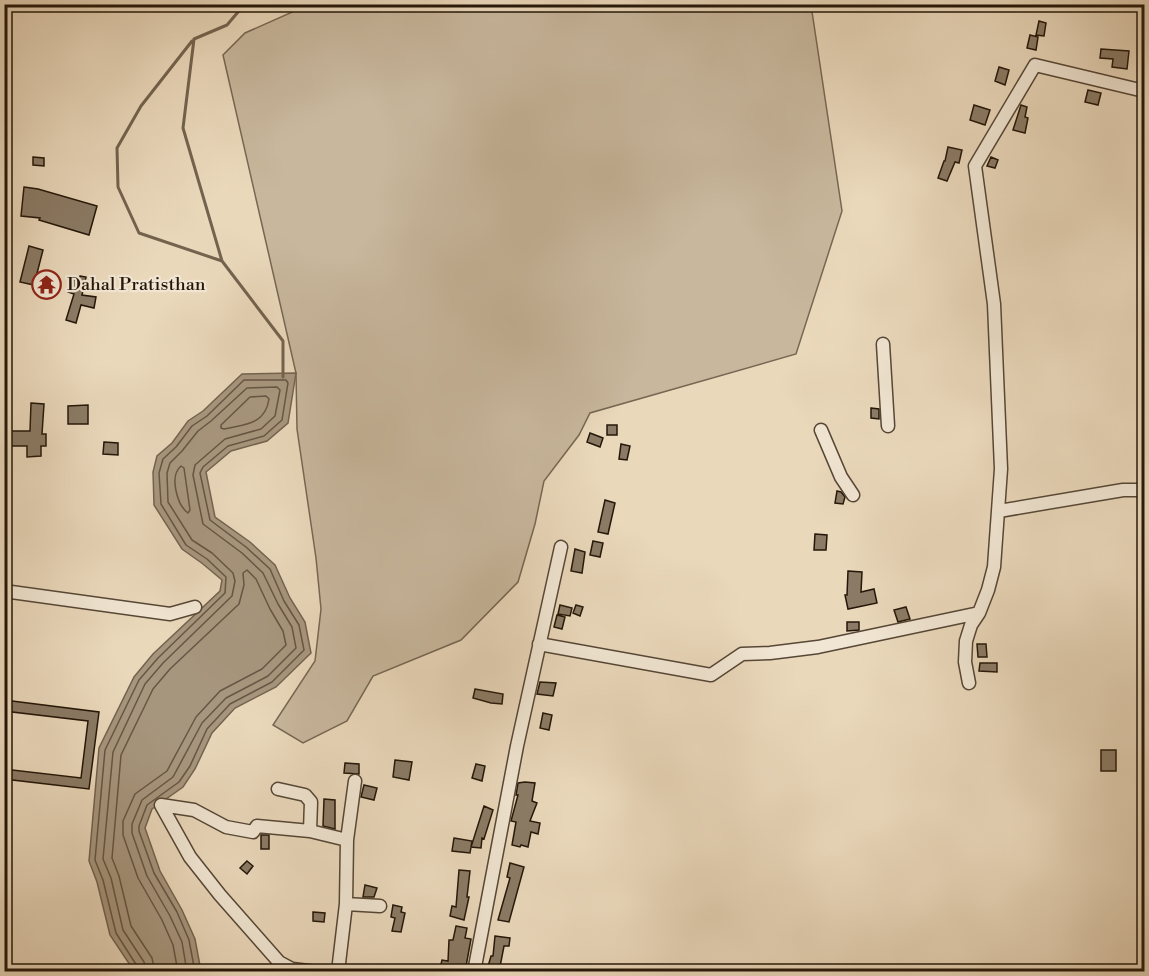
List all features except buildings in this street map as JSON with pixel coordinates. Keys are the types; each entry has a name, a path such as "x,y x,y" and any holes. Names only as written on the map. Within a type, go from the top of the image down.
{"street":[{"path":"969,683 965,662 966,641 971,624 979,613 988,590 994,567 999,511 999,410 994,304 975,166 1035,65 1144,91"},
{"path":"884,344 888,426"},
{"path":"821,430 841,477 853,495"},
{"path":"999,511 1123,490 1144,490"},
{"path":"474,972 517,746 561,547"},
{"path":"4,591 170,615 195,607"},
{"path":"539,644 711,675 742,654 818,647 979,613"},
{"path":"341,972 339,963 346,904 347,840 355,781"},
{"path":"278,789 304,795 311,802 310,831"},
{"path":"317,972 292,969 279,962 190,857 161,805 194,810 226,827 253,832 257,826 310,831 347,840"},
{"path":"346,904 380,906"}],"shaded area":[{"path":"308,5 811,5 842,211 796,354 590,413 579,435 544,481 535,524 518,582 461,640 373,676 347,721 303,743 273,725 315,661 321,609 297,429 296,373 223,55 245,33"}],"water":[{"path":"296,373 288,423 267,441 231,451 206,472 215,517 250,542 275,565 290,598 305,622 311,653 276,687 235,708 212,733 195,769 183,787 152,809 145,828 160,871 195,939 201,971 134,971 110,935 97,882 89,861 99,748 134,677 153,654 220,591 222,580 182,549 154,505 153,472 157,456 172,443 188,421 203,411 242,374"}],"waterway":[{"path":"251,4 238,12 227,25 194,39 183,128 222,261 283,341 283,377"},
{"path":"192,41 141,106 117,148 118,187 139,233 222,261"}],"place":[{"name":"Dahal Pratisthan","path":"46,284"}]}
